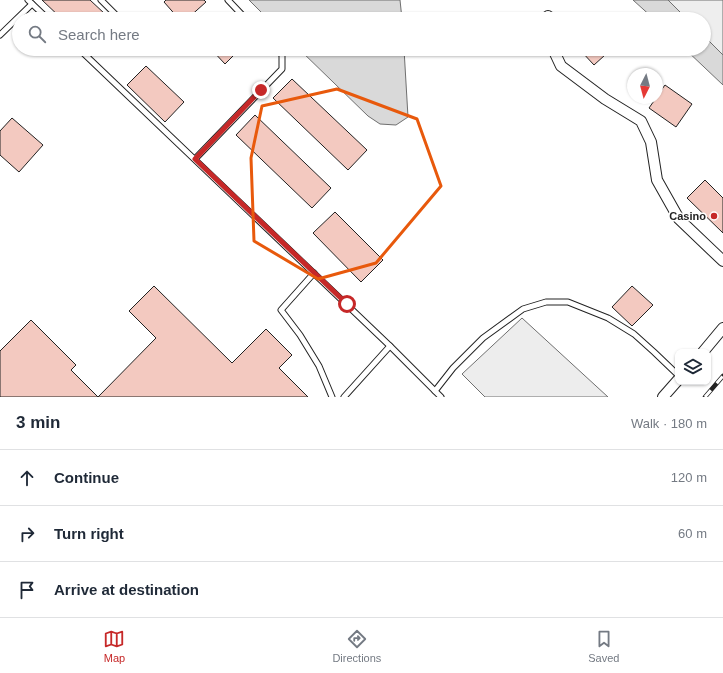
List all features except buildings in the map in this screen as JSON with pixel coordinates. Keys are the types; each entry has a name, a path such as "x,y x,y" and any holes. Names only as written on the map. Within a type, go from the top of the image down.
{"street":[{"path":"556,56 561,66 605,99 641,121 651,142 658,180 679,219 723,261"},
{"path":"706,349 723,328"},
{"path":"663,397 675,383"}],"lane":[{"path":"101,0 113,12"},
{"path":"228,0 239,12"},
{"path":"21,12 30,2 41,12"},
{"path":"0,35 12,22"},
{"path":"87,56 390,346 440,397"},
{"path":"195,159 282,68 282,56"},
{"path":"314,273 281,310 300,335 320,366 332,397"},
{"path":"435,391 453,368 483,338 523,309 546,302 568,302 608,318 634,334 675,372"},
{"path":"344,397 390,346"}],"highlighted area":[{"path":"337,89 417,119 441,186 376,263 318,279 254,241 251,158 262,106"}],"shaded area":[{"path":"249,0 400,0 401,12 261,12"},
{"path":"633,0 668,0 680,12 646,12"},
{"path":"668,0 723,0 723,55 711,43 711,12 680,12"},
{"path":"711,43 723,55 723,85 692,56 711,56"},
{"path":"306,56 404,56 408,117 396,125 380,124 368,116"},
{"path":"522,318 608,397 485,397 462,374"}],"railway":[{"path":"705,397 723,376"}],"place":[{"name":"Casino","path":"714,216"}],"route":[{"path":"261,90 195,159 347,304"}]}
